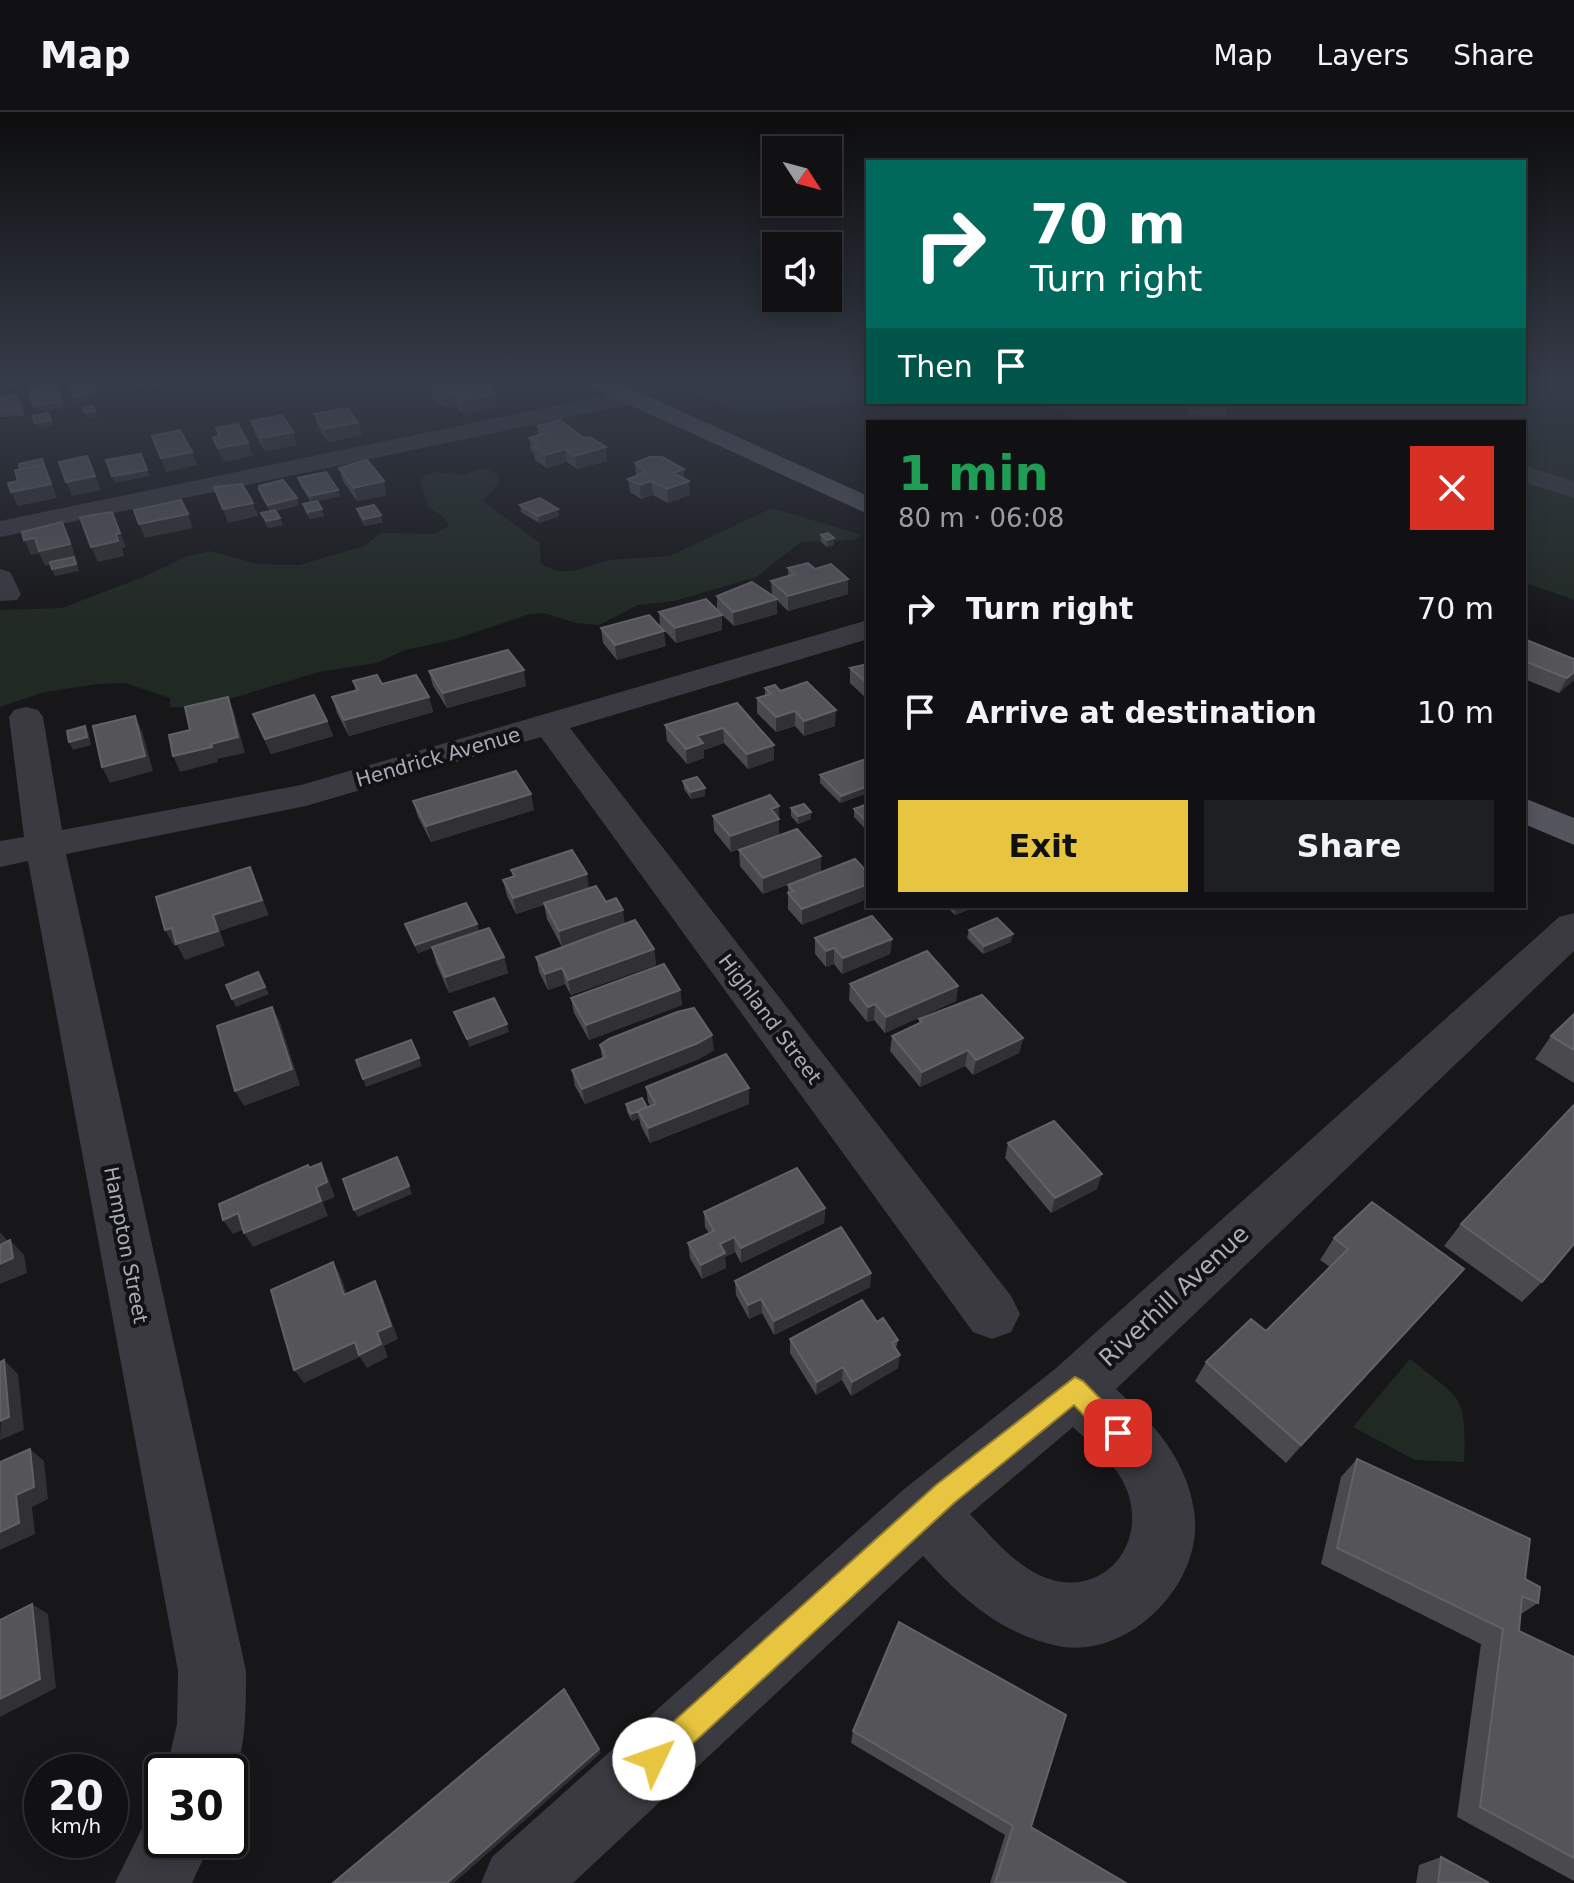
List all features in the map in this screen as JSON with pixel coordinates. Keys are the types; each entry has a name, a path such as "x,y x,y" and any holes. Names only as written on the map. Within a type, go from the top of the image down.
{"main road":[{"path":"781,466 866,505"},
{"path":"1526,811 1574,833"}],"street":[{"path":"0,529 303,466"},
{"path":"1526,475 1574,490"},
{"name":"Hendrick Avenue","path":"22,850 306,795 866,630"},
{"name":"Hampton Street","path":"26,717 22,850 212,1671 212,1724 206,1754"},
{"name":"Highland Street","path":"549,724 992,1314"},
{"name":"Riverhill Avenue","path":"518,1883 925,1512 1075,1389 1574,927"},
{"path":"925,1512 999,1584 1026,1603 1055,1613 1083,1614 1123,1601 1142,1583 1157,1561 1163,1534 1163,1506 1154,1478 1139,1456 1075,1389"},
{"path":"152,1883 165,1858"}],"shaded area":[{"path":"1526,466 1574,466 1574,600 1526,583"},
{"path":"485,468 498,474 499,483 483,501 540,543 541,564 557,571 573,571 609,560 670,556 772,508 862,535 854,540 801,542 756,577 674,601 638,605 599,625 576,623 544,613 530,614 452,640 405,650 377,663 319,672 203,707 170,707 170,698 125,683 45,692 0,707 0,610 62,608 146,576 185,557 210,551 258,564 299,565 364,546 381,533 434,534 449,526 428,506 420,481 422,477 437,472 462,475"},
{"path":"1410,1359 1457,1400 1464,1423 1464,1462 1415,1460 1353,1427"}],"building":[{"path":"44,466 51,484 11,492 8,483 18,481 15,470"},
{"path":"60,466 91,466 95,476 66,482"},
{"path":"108,466 145,466 147,470 112,476"},
{"path":"372,466 384,481 354,488 339,468"},
{"path":"638,466 678,466 684,469 673,473 689,481 667,489 651,481 640,485 628,479 646,472"},
{"path":"326,472 338,490 310,496 298,478"},
{"path":"283,480 297,498 268,505 259,486"},
{"path":"242,484 253,503 223,509 214,487"},
{"path":"540,498 558,509 538,516 520,505"},
{"path":"181,500 188,514 139,524 134,510"},
{"path":"317,501 322,509 308,512 303,504"},
{"path":"374,505 381,515 364,519 357,509"},
{"path":"275,510 280,518 266,521 261,513"},
{"path":"112,512 120,533 116,534 118,541 91,547 80,517"},
{"path":"62,522 70,544 39,551 35,538 24,540 22,532"},
{"path":"828,533 834,538 827,540 821,535"},
{"path":"74,557 76,564 52,569 50,562"},
{"path":"808,563 815,569 831,564 848,579 788,596 771,581 795,574 788,568"},
{"path":"752,582 777,599 733,612 717,596"},
{"path":"706,599 722,615 675,628 659,612"},
{"path":"649,615 664,631 615,645 601,628"},
{"path":"1526,640 1574,659 1574,672 1567,678 1526,662"},
{"path":"508,650 524,670 443,693 429,671"},
{"path":"866,664 866,682 850,668"},
{"path":"377,675 382,684 416,675 429,697 344,720 332,697 358,690 353,681"},
{"path":"807,682 836,710 804,721 795,711 776,717 757,698 771,694 765,688 775,685 780,691"},
{"path":"314,695 327,721 265,739 253,714"},
{"path":"228,697 238,737 173,756 169,735 190,730 185,707"},
{"path":"737,703 774,745 747,754 723,728 697,736 703,743 686,749 665,725"},
{"path":"135,716 145,756 102,767 93,726"},
{"path":"85,726 87,737 69,742 67,731"},
{"path":"863,760 866,763 866,787 841,796 820,775"},
{"path":"516,771 531,794 426,826 413,801"},
{"path":"697,777 705,788 690,792 683,781"},
{"path":"770,795 779,806 771,809 779,819 730,836 713,816"},
{"path":"804,804 811,812 798,816 791,808"},
{"path":"866,805 866,821 854,809"},
{"path":"797,829 821,856 763,878 739,850"},
{"path":"572,850 587,874 513,898 503,880 515,876 511,870"},
{"path":"855,859 866,871 866,885 802,909 788,893 793,891 788,885"},
{"path":"250,867 262,900 213,915 218,931 176,944 172,928 165,930 156,897"},
{"path":"596,886 606,902 616,898 623,910 559,931 544,903"},
{"path":"466,903 477,924 415,945 405,924"},
{"path":"872,916 892,939 843,958 834,948 826,951 815,938"},
{"path":"997,918 1013,934 984,946 969,930"},
{"path":"635,920 654,949 568,980 562,968 545,974 536,957"},
{"path":"489,928 504,957 445,977 432,947"},
{"path":"927,951 958,986 886,1017 875,1004 868,1007 850,984"},
{"path":"664,964 680,990 586,1025 571,998"},
{"path":"258,972 265,987 232,999 226,985"},
{"path":"982,995 1023,1038 976,1060 968,1050 922,1072 892,1036 922,1022 919,1019"},
{"path":"494,998 507,1024 467,1039 454,1012"},
{"path":"272,1007 292,1069 235,1091 217,1026"},
{"path":"694,1008 712,1035 582,1089 572,1070 606,1057 600,1045 677,1012"},
{"path":"1574,1014 1574,1050 1551,1036"},
{"path":"411,1040 419,1058 363,1079 356,1060"},
{"path":"726,1054 749,1088 648,1128 638,1111 656,1104 646,1087"},
{"path":"642,1098 647,1107 631,1114 626,1104"},
{"path":"1574,1105 1574,1244 1542,1282 1461,1224"},
{"path":"1054,1121 1102,1174 1055,1198 1008,1143"},
{"path":"397,1157 409,1186 354,1210 343,1179"},
{"path":"321,1163 327,1182 316,1187 321,1201 244,1233 238,1213 223,1220 219,1204 308,1165 309,1168"},
{"path":"797,1168 825,1208 741,1248 734,1237 720,1244 725,1253 701,1265 688,1243 714,1231 704,1212"},
{"path":"1372,1202 1464,1269 1301,1445 1206,1362 1251,1319 1266,1331 1348,1249 1334,1238"},
{"path":"841,1227 871,1273 774,1321 761,1299 748,1305 735,1281"},
{"path":"10,1240 13,1258 0,1264 0,1245"},
{"path":"333,1262 344,1295 375,1281 391,1326 377,1332 381,1344 359,1355 355,1342 294,1370 271,1290"},
{"path":"862,1300 877,1322 883,1318 898,1340 892,1343 900,1355 852,1382 843,1367 817,1382 790,1339"},
{"path":"4,1360 9,1417 0,1421 0,1362"},
{"path":"30,1449 34,1487 16,1495 19,1523 0,1532 0,1462"},
{"path":"1357,1459 1530,1539 1525,1579 1540,1587 1538,1603 1522,1596 1519,1631 1574,1657 1574,1858 1480,1807 1503,1629 1337,1548"},
{"path":"32,1604 40,1679 0,1699 0,1620"},
{"path":"899,1622 1066,1715 1031,1827 1126,1883 995,1883 1013,1826 853,1731"},
{"path":"564,1689 599,1749 447,1883 333,1883"},
{"path":"1441,1857 1489,1883 1438,1883"}],"route":[{"path":"654,1759 945,1494 991,1460 1075,1389 1118,1433"}]}
